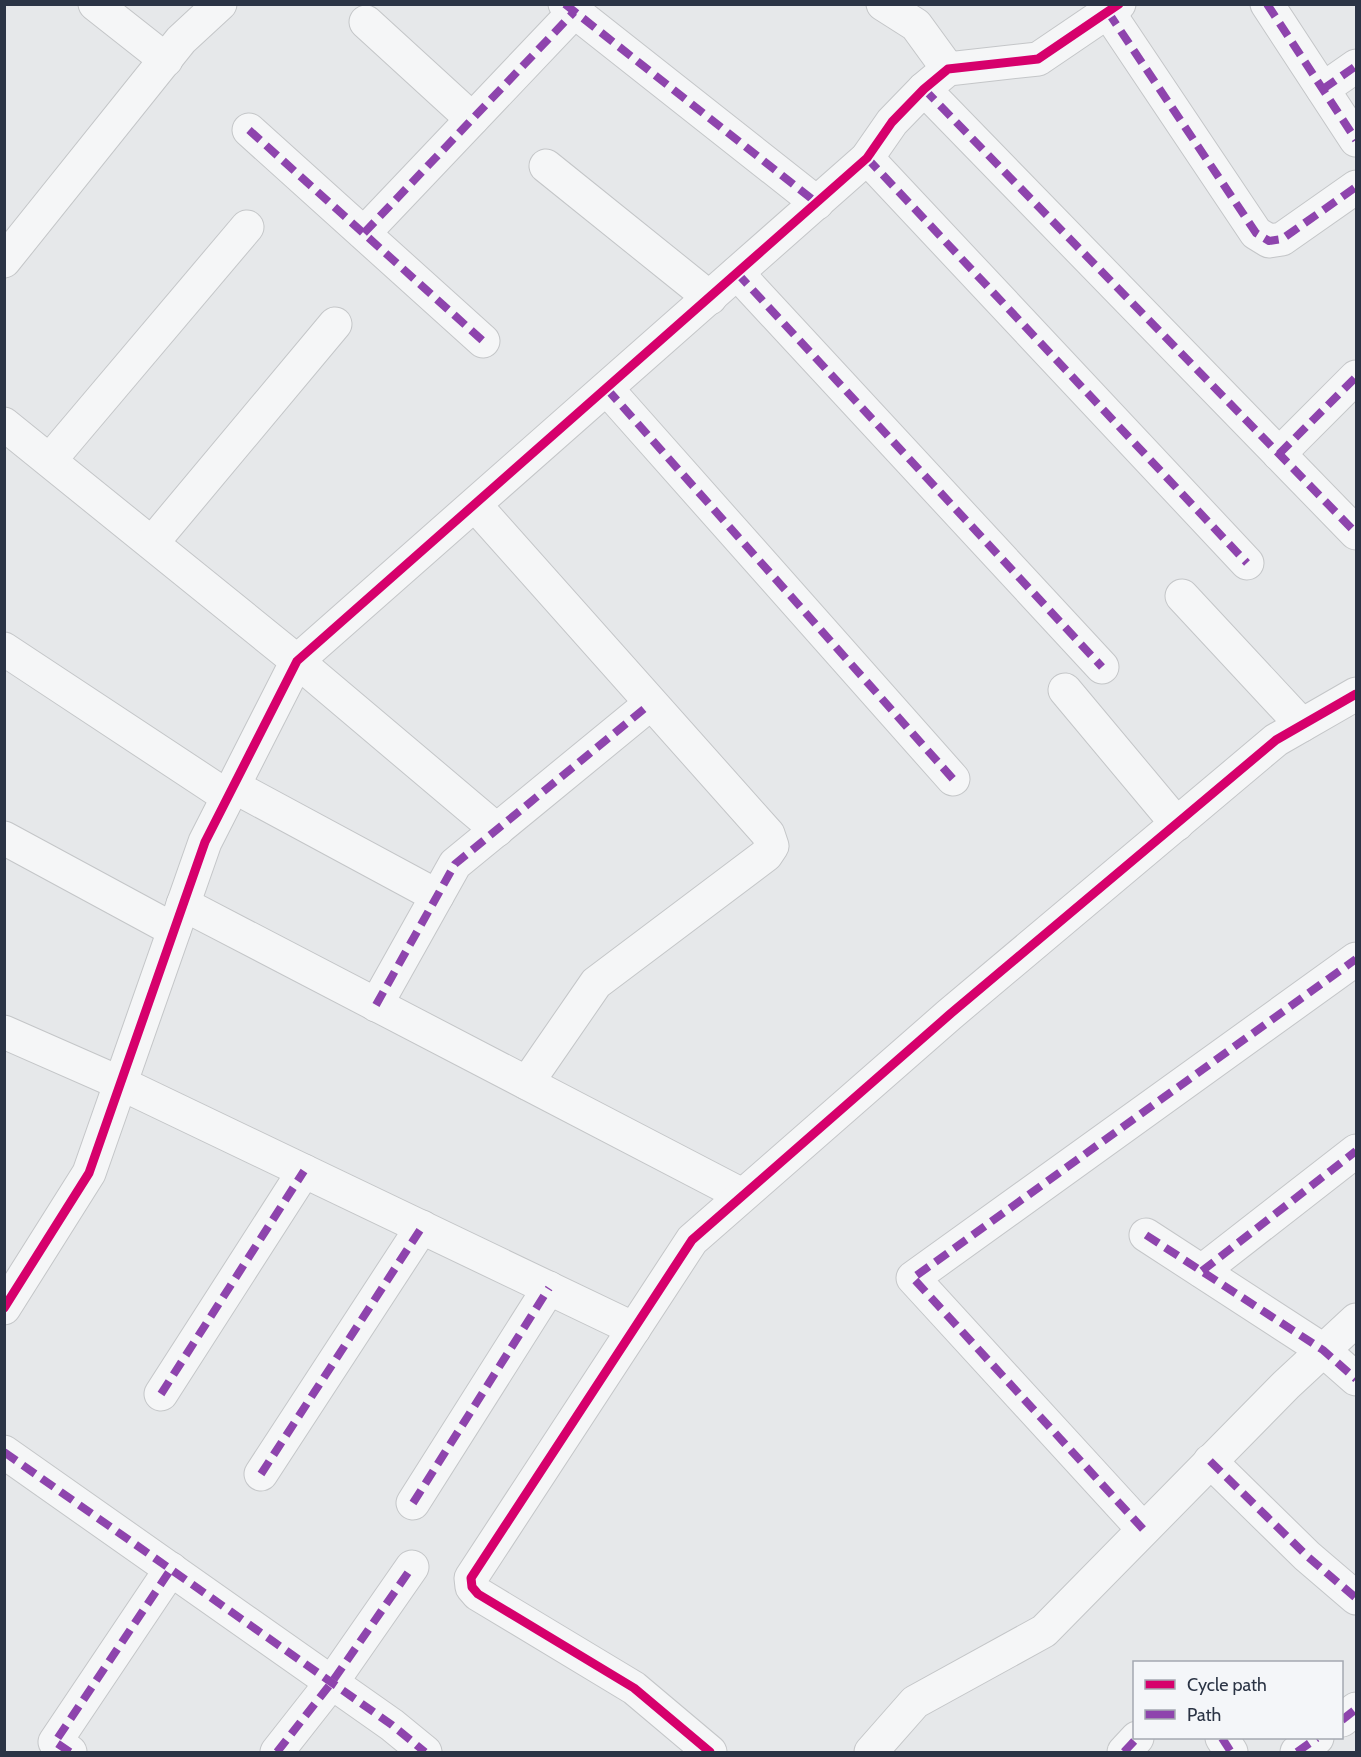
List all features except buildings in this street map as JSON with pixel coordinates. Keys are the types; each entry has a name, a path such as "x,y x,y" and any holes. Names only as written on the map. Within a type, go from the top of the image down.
{"street":[{"path":"95,4 166,60"},
{"path":"4,261 181,40 220,4"},
{"path":"1267,4 1356,141"},
{"path":"888,6 916,26 936,79 1280,454 1356,533"},
{"path":"364,233 472,119 570,8 817,203"},
{"path":"4,1308 16,1266 89,1173 205,842 297,661 867,158 892,122 936,79 1038,58 1113,8 1256,234 1269,241 1282,239 1356,187"},
{"path":"366,22 472,119"},
{"path":"1323,89 1356,66"},
{"path":"249,130 483,341"},
{"path":"867,158 1247,563"},
{"path":"546,166 710,298"},
{"path":"50,460 247,226"},
{"path":"737,273 1102,667"},
{"path":"152,543 335,324"},
{"path":"1280,454 1356,377"},
{"path":"607,388 954,779"},
{"path":"4,424 297,661 497,830"},
{"path":"475,505 768,834 772,846 766,855 596,983 527,1083"},
{"path":"1182,596 1302,725"},
{"path":"4,649 231,791 437,896"},
{"path":"1065,690 1177,824"},
{"path":"710,1752 634,1688 478,1594 472,1587 471,1578 692,1240 949,1015 1276,740 1356,694"},
{"path":"376,1005 455,864 650,704"},
{"path":"4,838 376,1005 742,1195"},
{"path":"1143,1529 913,1278 1356,959"},
{"path":"4,1032 120,1083 634,1329"},
{"path":"1202,1271 1356,1151"},
{"path":"161,1394 304,1171"},
{"path":"261,1474 422,1227"},
{"path":"1146,1234 1323,1350 1356,1379"},
{"path":"413,1503 549,1288"},
{"path":"871,1752 915,1702 1044,1631 1210,1461 1356,1320"},
{"path":"4,1452 332,1682 426,1752"},
{"path":"1210,1461 1307,1556 1356,1598"},
{"path":"277,1752 332,1682 412,1567"},
{"path":"70,1752 55,1742 171,1569"},
{"path":"1343,1719 1356,1709"},
{"path":"1124,1752 1135,1739"},
{"path":"1223,1739 1231,1752"},
{"path":"1297,1752 1314,1739"}],"marked path":[{"path":"565,4 817,203"},
{"path":"1267,4 1356,140"},
{"path":"364,233 574,12"},
{"path":"1108,12 1256,233 1269,241 1282,239 1356,187"},
{"path":"1323,89 1356,66"},
{"path":"924,89 1356,533"},
{"path":"249,130 483,341"},
{"path":"867,158 1247,563"},
{"path":"737,273 1102,667"},
{"path":"1279,454 1356,377"},
{"path":"607,389 953,779"},
{"path":"376,1005 455,864 650,704"},
{"path":"1143,1529 913,1278 1356,959"},
{"path":"1202,1271 1356,1151"},
{"path":"161,1394 304,1171"},
{"path":"261,1474 422,1227"},
{"path":"1146,1235 1323,1350 1356,1379"},
{"path":"413,1503 549,1288"},
{"path":"4,1452 392,1725 425,1752"},
{"path":"1210,1461 1307,1556 1356,1598"},
{"path":"277,1752 332,1682 412,1567"},
{"path":"70,1752 55,1742 171,1569"},
{"path":"1343,1719 1356,1709"},
{"path":"1124,1752 1136,1739"},
{"path":"1223,1739 1231,1752"},
{"path":"1297,1752 1316,1739"}],"cycle path":[{"path":"4,1308 89,1173 205,842 297,661 867,158 892,122 924,89 948,69 1038,59 1119,4"},
{"path":"710,1752 634,1688 478,1594 472,1587 471,1578 692,1240 949,1015 1276,740 1356,694"}]}
